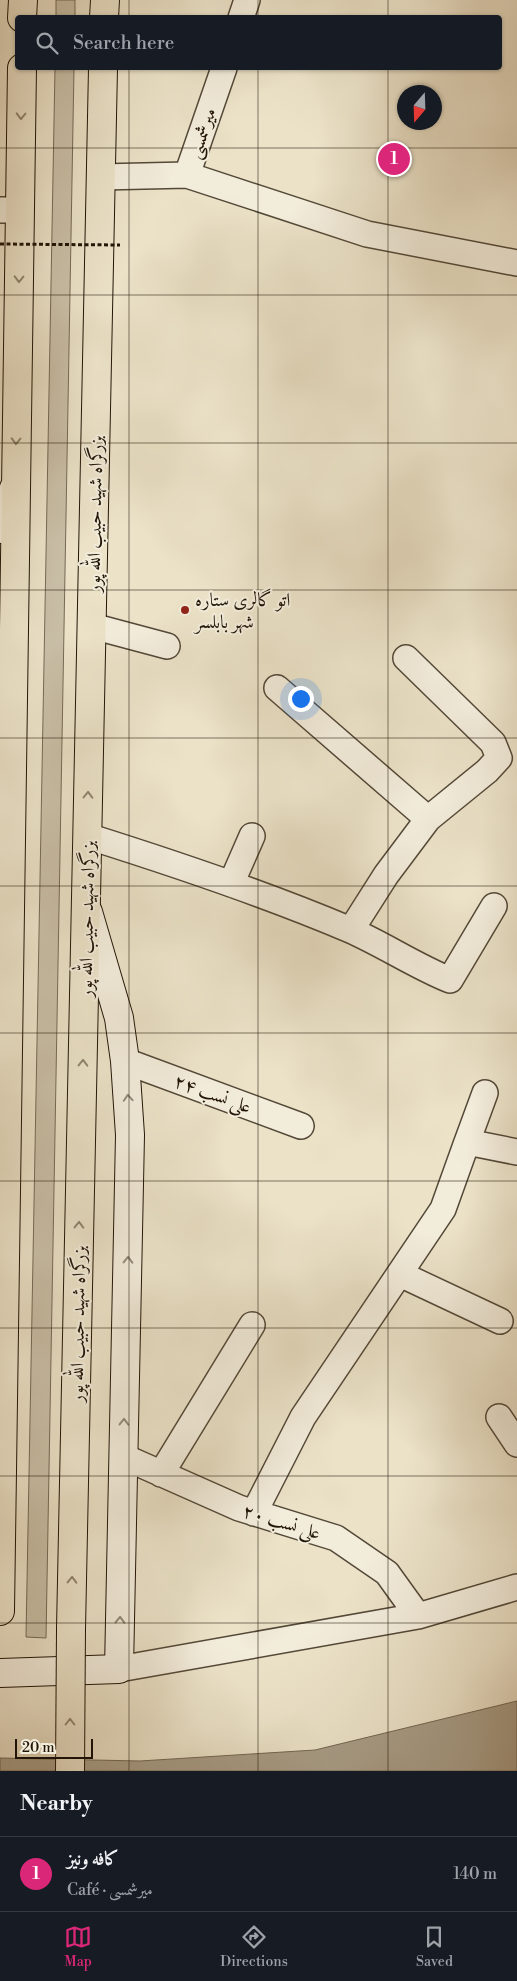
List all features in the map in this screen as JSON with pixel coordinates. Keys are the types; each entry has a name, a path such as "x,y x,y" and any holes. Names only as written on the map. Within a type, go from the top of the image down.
{"highway":[{"path":"22,15 23,0"},
{"path":"104,0 104,15"},
{"path":"0,1611 16,481 10,210 22,70"},
{"name":"بزرگراه شهید حبیب الله پور","path":"70,1771 71,1629 103,70"}],"main road":[{"path":"0,529 16,481"},
{"path":"0,1673 119,1669 130,1135 125,1061 114,1001 86,906"}],"street":[{"path":"242,15 247,0"},
{"name":"میرشمسی","path":"101,177 186,175 223,70"},
{"path":"186,175 367,234 517,262"},
{"path":"92,626 167,646"},
{"path":"351,930 386,875 428,819 487,771 499,758 493,743 406,658"},
{"path":"277,688 428,819"},
{"path":"87,836 191,868 351,930 450,980 494,906"},
{"path":"231,884 252,836"},
{"name":"علی نسب ۲۴","path":"125,1061 301,1126"},
{"path":"254,1513 303,1417 443,1209 466,1142 486,1093"},
{"path":"466,1142 517,1152"},
{"path":"400,1274 500,1321"},
{"path":"161,1474 252,1326"},
{"path":"499,1418 517,1444"},
{"name":"علی نسب ۲۰","path":"124,1457 239,1508 336,1538 387,1573 418,1616"},
{"path":"119,1669 418,1616 517,1587"}],"path":[{"path":"0,244 120,244"}],"shaded area":[{"path":"56,0 75,0 75,15 56,15"},
{"path":"55,70 74,70 46,1638 26,1637"},
{"path":"517,1701 517,1771 0,1771 0,1758 140,1761 315,1750"}],"place":[{"name":"کافه ونیز","path":"394,159"},
{"name":"اتو گالری ستاره شهر بابلسر","path":"185,610"}]}
